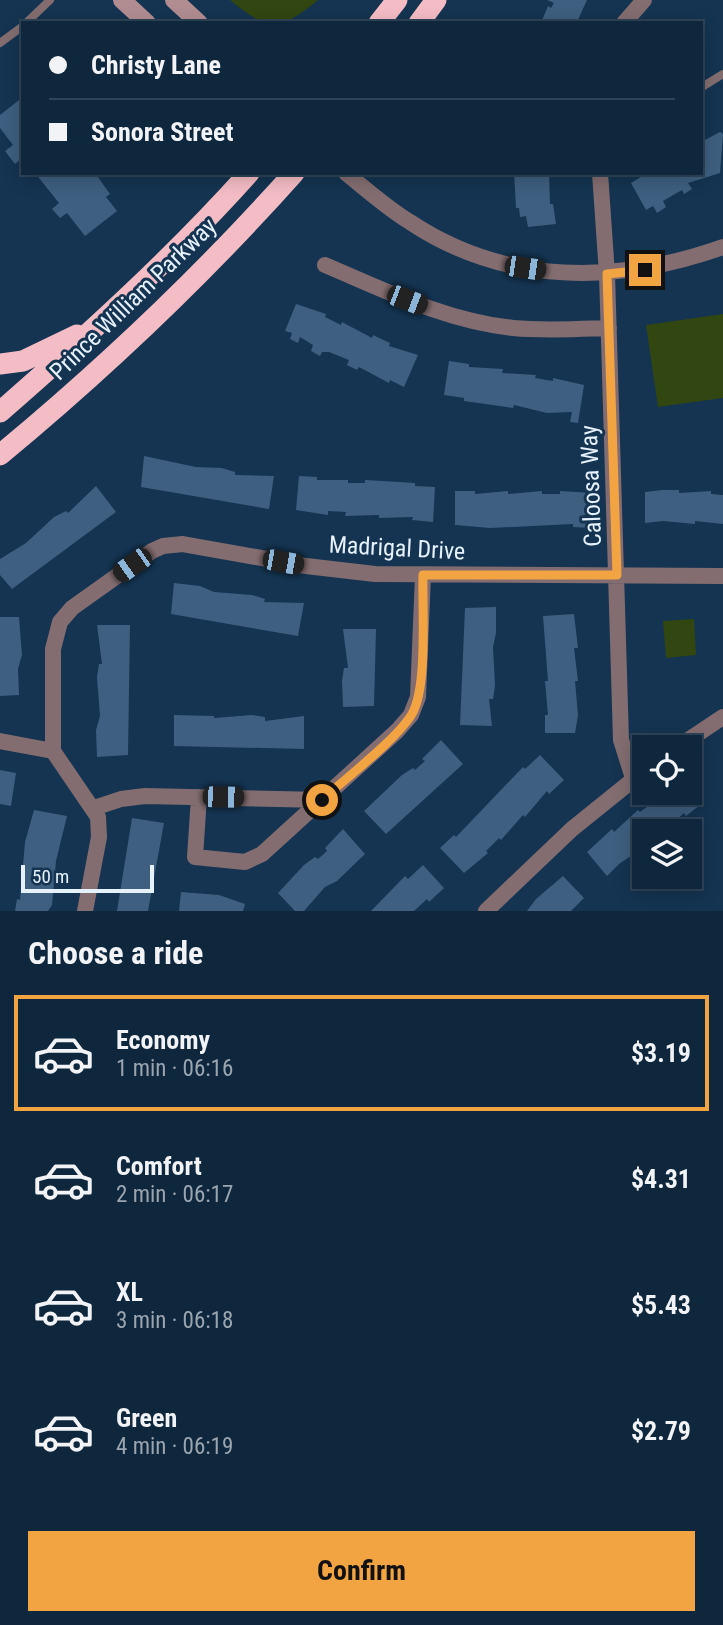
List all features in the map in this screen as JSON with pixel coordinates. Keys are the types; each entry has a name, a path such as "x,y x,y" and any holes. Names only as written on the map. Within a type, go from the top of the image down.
{"highway":[{"path":"381,21 397,0"},
{"path":"420,21 436,0"},
{"name":"Prince William Parkway","path":"0,412 98,326 186,241 248,175"},
{"name":"Prince William Parkway","path":"0,455 124,348 240,234 292,175"},
{"path":"0,364 23,361 98,326"}],"street":[{"path":"122,0 145,21"},
{"path":"174,0 197,21"},
{"path":"626,21 644,0"},
{"path":"349,175 411,223 461,248 525,268 570,274 607,274 670,264 723,247"},
{"name":"Caloosa Way","path":"600,175 609,328 621,740 632,761"},
{"path":"325,265 422,306 482,323 533,330 609,328"},
{"name":"Madrigal Drive","path":"53,751 56,629 72,608 163,546 183,544 306,566 423,575 723,576"},
{"path":"199,797 195,858 245,862 262,854 397,731 415,706 420,683 423,575"},
{"path":"696,735 723,717"},
{"path":"0,741 53,751 94,808 100,827 85,911"},
{"path":"486,911 572,830 632,780"},
{"path":"94,808 121,799 145,796 322,800"}],"lane":[{"path":"27,21 50,0"},
{"path":"0,43 21,26"},
{"path":"703,86 723,74"}],"green space":[{"path":"230,0 318,0 286,21 262,21"},
{"path":"723,314 723,398 658,407 646,325"},
{"path":"694,619 696,655 666,658 663,621"}],"building":[{"path":"547,0 587,0 577,21 542,21 548,6 551,8 554,3"},
{"path":"21,99 21,159 15,164 5,151 13,145 0,128 0,115"},
{"path":"720,132 723,134 720,173 688,183 692,189 684,194 682,190 663,201 666,207 657,213 653,206 646,210 631,183 644,175 703,175 703,141"},
{"path":"37,175 96,175 110,194 106,197 117,211 85,236 67,213 60,218 52,209 59,203"},
{"path":"514,175 549,175 550,204 553,204 556,224 528,227 526,216 520,217 519,208 516,208"},
{"path":"296,304 326,314 325,317 341,325 342,322 372,338 373,335 390,343 389,346 418,355 404,387 390,380 389,383 359,367 357,370 347,365 349,360 329,352 322,352 320,356 311,351 313,345 300,337 298,343 290,339 292,333 285,331"},
{"path":"449,361 469,364 469,367 503,369 502,373 536,375 535,378 553,381 553,378 584,385 578,423 570,422 572,412 547,413 514,405 513,408 464,401 464,398 444,395"},
{"path":"144,456 196,467 222,468 235,472 235,475 274,476 269,509 141,487"},
{"path":"299,476 317,477 317,480 348,480 348,483 365,483 365,480 435,487 433,522 412,520 413,517 345,516 346,512 328,511 328,515 296,510"},
{"path":"96,486 116,512 12,589 0,575 0,559 26,543 54,517 66,511 68,513"},
{"path":"679,490 679,493 711,491 711,494 723,495 723,524 695,521 695,524 663,521 645,523 645,492"},
{"path":"455,491 475,491 475,494 508,491 508,494 542,491 542,494 560,494 560,491 592,493 591,528 573,527 573,524 490,528 455,525"},
{"path":"174,583 200,586 214,592 252,595 265,599 264,602 304,603 298,636 171,614"},
{"path":"496,607 493,647 495,686 493,699 489,699 492,726 460,725 465,608"},
{"path":"574,614 578,648 574,648 578,681 575,681 578,715 575,733 545,733 545,715 548,715 545,681 548,681 543,616"},
{"path":"0,617 19,617 22,655 18,669 19,695 0,696"},
{"path":"97,625 130,625 128,755 97,757 96,730 100,716 97,677 99,664 102,664"},
{"path":"343,629 376,629 374,706 343,707 342,681 344,668 348,668"},
{"path":"174,715 214,718 252,715 265,717 265,721 304,716 304,749 174,746"},
{"path":"441,740 463,764 386,834 364,811 402,775 413,768 415,770 425,761 422,759"},
{"path":"540,755 564,780 549,794 547,791 525,817 523,815 501,840 499,838 486,851 488,853 464,873 440,848 454,835 456,837 523,767 525,769"},
{"path":"0,770 16,773 11,806 0,804"},
{"path":"650,805 700,805 677,819 632,819 632,855 607,876 587,852 612,829 614,832 638,810 640,812"},
{"path":"34,810 67,816 56,861 52,905 48,911 15,911 17,899 20,900 25,842"},
{"path":"132,818 164,823 148,911 117,911"},
{"path":"343,829 365,854 337,881 325,887 304,911 295,911 278,893 304,865 315,857 318,859 327,851 325,848"},
{"path":"423,865 444,888 429,902 427,899 414,911 371,911 405,876 408,879"},
{"path":"563,876 584,898 571,911 527,911 536,899"},
{"path":"181,892 219,895 245,904 243,911 179,911"}],"route":[{"path":"322,800 411,715 420,683 423,575 617,575 607,274 645,270"}]}
